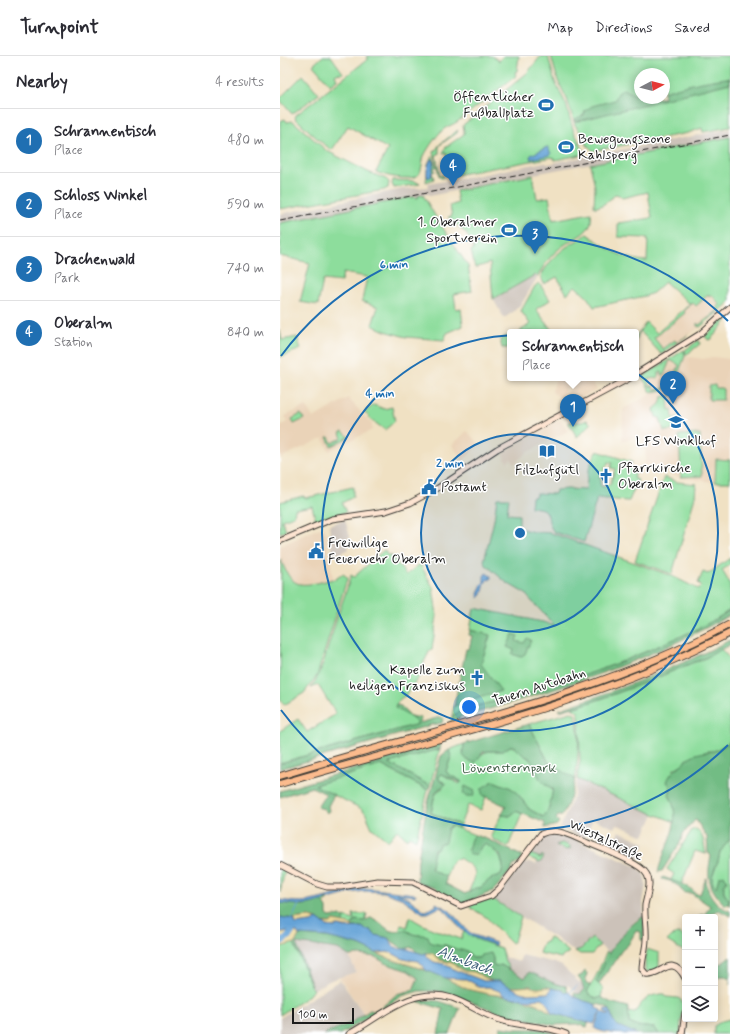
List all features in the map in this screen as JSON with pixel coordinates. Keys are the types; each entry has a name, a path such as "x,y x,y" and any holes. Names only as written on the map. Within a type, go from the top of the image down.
{"highway":[{"name":"Tauern Autobahn","path":"280,776 334,759 542,700 618,674 689,644 730,624"},
{"name":"Tauern Autobahn","path":"280,784 534,711 598,690 669,662 730,633"}],"main road":[{"path":"639,372 700,334 730,307"},
{"path":"280,541 332,519 386,511 410,503 440,486 497,449 624,381"},
{"name":"Wiestalstraße","path":"280,865 317,884 327,887 341,888 377,881 413,882 461,906 491,896 499,889 541,834 549,831 558,831 607,851 646,872 649,885 645,905 646,937 642,969 649,975 663,968 675,967 682,973"},
{"path":"349,1034 404,1000 416,997 440,995 452,998 498,1019 536,1026 566,1034"},
{"path":"682,1034 684,1022"}],"shaded area":[{"path":"730,129 730,137 534,174 430,196 429,194 423,195 418,198 413,197 280,223 280,214 403,189 428,187 427,184 545,162 547,164"},
{"path":"535,275 538,276 522,303 504,318 493,299"},
{"path":"712,292 725,306 700,327 661,354 649,341 690,304"},
{"name":"LFS Winklhof","path":"683,356 703,359 713,357 730,359 730,460 716,460 715,482 680,478 644,464 646,457 644,437 640,435 624,441 622,440 623,409 652,394 642,377 667,361"},
{"path":"555,381 571,381 561,398 552,392"},
{"path":"571,381 592,381 597,390 566,406 563,398 574,382"},
{"path":"348,398 372,424 372,430 329,451 323,438 280,458 280,426 287,422 285,416 306,406 313,418"},
{"path":"558,420 561,420 568,431 526,453 514,464 511,459 507,462 503,455 505,451"},
{"path":"467,431 479,444 463,461 452,445"},
{"path":"345,520 350,537 346,539 349,549 333,556 329,526"},
{"path":"319,528 324,528 326,532 333,579 314,583 295,583 280,561 280,546"},
{"path":"577,779 654,814 644,836 616,824 614,828 593,819 584,839 560,828 574,795"},
{"path":"619,831 645,843 637,862 611,850"},
{"path":"551,832 564,835 635,866 643,873 646,884 643,902 644,916 635,921 609,954 592,938 579,951 570,949 557,939 491,898 500,892 522,863 530,862 536,864 537,861 527,857 542,836"},
{"path":"295,943 338,949 349,956 356,972 331,980 313,990"},
{"path":"359,955 375,957 387,964 408,971 418,978 413,990 397,994 383,1006 374,1011 370,1010 364,1014 339,977 356,972 349,956"},
{"path":"522,955 562,966 584,987 584,990 578,995 568,985 559,986 529,972 526,978 510,970 504,957 519,962"},
{"path":"340,980 364,1014 353,1022 324,1034 280,1034 280,1018"}],"green space":[{"path":"323,56 331,56 343,73 341,75 339,73 335,75 337,80 330,85 313,65"},
{"path":"366,56 492,56 499,61 503,56 519,56 517,71 515,72 516,76 457,122 444,129 437,136 424,156 419,175 402,178 376,172 388,149 348,126 332,150 295,118 296,115 368,59"},
{"path":"541,56 548,56 555,82 566,104 573,129 585,154 555,160 553,157 449,176 447,174 450,174 446,153 443,153 446,147 464,134 463,125 527,73"},
{"path":"551,56 730,56 730,127 703,132 702,128 688,133 593,151 586,144 583,136 575,125 567,99 558,81"},
{"path":"303,75 319,94 292,114 280,98"},
{"path":"726,78 730,79 730,83 670,98 670,90"},
{"path":"624,89 634,94 634,104 646,104 574,122 575,119 584,115 585,111 592,106 615,100 618,93"},
{"path":"285,119 287,122 293,121 327,151 368,172 386,179 389,182 388,188 280,209 280,121"},
{"path":"458,130 457,133 441,144 439,147 439,154 436,155 440,176 443,175 443,178 441,178 439,176 434,152 440,144"},
{"path":"730,137 730,302 700,327 697,326 697,323 699,325 719,310 717,307 720,305 712,295 709,297 708,295 696,306 693,303 684,311 685,313 654,338 663,349 675,340 677,343 661,354 640,331 639,334 639,332 646,322 657,333 690,304 665,282 653,293 645,296 594,307 587,297 575,286 567,294 557,277 544,284 541,277 556,256 587,234 615,252 630,258 647,261 648,238 618,237 618,223 652,218 648,192 622,198 616,194 603,205 594,207 595,187 590,164"},
{"path":"432,155 436,167 434,168 435,171 432,172 434,179 426,182 428,164"},
{"path":"533,175 537,199 549,197 553,220 591,213 591,220 586,231 564,245 553,255 544,265 538,276 535,275 493,299 490,263 475,268 471,251 474,249 466,233 448,217 452,216 450,206 458,203 456,191"},
{"path":"393,180 415,181 420,184 394,188 392,184"},
{"path":"423,195 468,266 472,291 454,294 456,309 461,308 463,326 447,333 444,340 406,337 385,331 372,325 378,307 362,301 367,277 343,273 341,282 323,280 318,305 300,302 310,263 280,256 280,223 413,197 418,198 418,196"},
{"path":"539,283 550,300 536,309 551,329 523,329 530,324 521,311 535,286"},
{"path":"725,319 726,321 712,339 708,340 705,336"},
{"path":"280,330 282,340 297,337 301,349 280,357"},
{"path":"507,336 507,348 502,348 500,339"},
{"path":"699,340 700,344 686,355 685,350"},
{"path":"684,350 685,356 677,377 675,376 679,365 670,360 664,375 662,375 662,372 658,373 658,378 648,379 649,386 653,386 654,390 665,388 666,386 665,390 651,392 642,377"},
{"path":"715,385 716,388 723,389 723,400 709,400 709,386"},
{"path":"671,395 671,397 668,398 669,410 672,409 673,419 679,418 680,430 664,431 660,418 656,417 654,409 660,404 662,397"},
{"path":"374,405 384,409 392,407 395,421 385,430 364,412"},
{"path":"301,414 304,419 294,424 292,419"},
{"path":"587,420 591,424 577,437 568,422 582,422"},
{"path":"343,431 349,437 331,446 327,437 329,437 332,443 342,438 340,433"},
{"path":"700,434 702,476 681,477 679,435"},
{"path":"597,451 632,462 630,468 636,470 633,478 638,480 629,501 597,498 584,542 554,532 546,512 539,508 531,507 532,497 536,496 536,493 555,494 556,490 586,490 589,470","holes":["608,462 612,463 611,468 615,469 610,485 607,484 604,487 601,486 601,479 599,478 601,472 603,473"]},
{"path":"716,459 730,460 730,482 715,482"},
{"path":"664,477 677,482 696,484 695,497 672,574 635,561"},
{"path":"353,487 353,497 342,503 346,512 316,522 312,506 295,509 294,516 282,520 286,531 280,533 280,502 303,496 306,498"},
{"path":"497,498 509,498 507,514 519,515 519,527 523,529 535,532 551,533 672,576 698,589 701,586 698,583 703,572 708,574 730,558 730,565 722,570 730,584 730,610 690,632 614,665 525,695 478,705 452,716 454,706 481,664 490,636 470,630 474,608 543,622 555,626 526,594 507,583 485,564 484,561 494,520"},
{"path":"384,550 389,557 391,555 406,575 420,564 433,587 437,616 432,649 424,662 421,674 396,706 396,708 411,717 418,724 280,763 280,731 298,719 307,732 336,714 318,685 311,688 321,668 351,575 354,577"},
{"path":"281,560 290,578 298,584 334,580 343,574 347,577 317,676 304,693 284,705 280,700"},
{"path":"730,610 730,615 698,632 632,661 564,686 451,721 452,716 469,708 525,695 614,665 682,636"},
{"path":"470,630 490,635 481,664 501,691 454,706 466,649 469,649 472,636 469,635"},
{"path":"513,634 518,636 516,641 524,643 527,638 531,640 525,654 520,657 512,654 514,650 507,647"},
{"path":"730,640 730,645 702,659 644,683 576,706 558,710 646,678 709,651"},
{"path":"721,649 730,659 730,742 714,751 708,751 688,758 674,769 669,795 674,804 675,822 649,812 577,779 580,761 579,716 578,712 572,708 619,693 694,662 700,661"},
{"path":"396,705 401,706 411,716 421,718 420,723 440,717 443,718 442,723 280,769 280,763 418,724 395,708"},
{"path":"571,712 575,714 578,727 578,755 575,779 549,763 529,724"},
{"path":"529,724 549,763 575,779 572,794 562,816 558,816 556,819 559,822 557,825 545,828 545,823 516,811 510,816 501,815 506,806 482,795 482,788 493,781 511,788 518,794 529,809 543,817 549,808 553,789 540,779 529,758 512,746 503,751 483,752 475,763 467,760 463,755 464,744"},
{"path":"730,742 730,839 720,852 712,877 713,885 716,887 719,877 724,875 727,880 724,885 724,892 726,897 729,899 728,904 725,905 715,894 710,883 709,871 711,856 708,853 707,837 696,820 683,834 680,843 662,871 658,872 674,824 675,814 669,795 671,788 667,782 670,776 691,756 715,750"},
{"path":"441,743 440,749 389,763 430,786 428,790 381,765 315,785 334,795 328,806 329,811 327,813 324,809 317,807 326,794 312,787 280,797 280,791"},
{"name":"Löwensternpark","path":"464,744 463,751 480,756 487,752 502,751 511,746 526,756 533,763 541,780 553,789 550,804 543,817 529,809 518,794 511,788 493,781 482,795 486,797 481,810 468,805 460,825 431,813 435,795 443,788 444,782 439,780 439,777 442,774 459,784 461,781 448,774 446,771 451,757 449,750"},
{"path":"440,749 430,786 388,763"},
{"path":"449,750 451,757 446,771 448,774 461,781 461,783 442,774 439,776 439,780 446,784 436,792 431,813 460,825 459,828 452,826 448,828 445,842 439,844 438,848 434,849 431,867 432,870 446,877 446,884 465,894 475,888 480,888 489,880 500,875 502,872 503,866 500,855 486,844 482,845 477,854 470,855 468,850 471,839 475,835 522,856 519,862 514,865 510,872 493,891 460,904 454,897 442,895 435,888 417,882 418,860 426,809 441,756"},
{"path":"381,765 428,790 416,840 409,836 407,839 397,830 388,841 372,828 365,812 360,808 314,785"},
{"path":"465,786 475,791 473,796 465,796 463,793"},
{"path":"516,811 522,814 508,847 494,840 491,836 501,815 510,816"},
{"path":"452,826 475,835 471,839 482,845 486,844 493,849 502,860 502,872 480,888 469,891 475,875 473,868 459,858 452,863 446,877 432,871 431,865 433,854 448,828"},
{"path":"696,829 701,833 706,854 695,851 681,885 671,880 674,874 667,869 692,830"},
{"path":"729,839 730,906 728,904 729,899 724,890 726,880 719,877 716,888 713,885 712,877 720,852"},
{"path":"562,843 570,846 570,849 566,850 556,845"},
{"path":"534,846 530,854 541,858 542,855 543,859 540,862 527,857"},
{"path":"280,867 285,870 280,893"},
{"path":"663,877 677,882 688,887 695,893 700,894 706,878 706,884 710,894 720,906 730,911 730,916 719,910 710,914 705,914 710,906 691,893 685,893 680,887 670,881 662,879"},
{"path":"491,898 521,917 514,941 511,943 486,917 471,908 469,905"},
{"path":"329,899 324,903 327,908 327,915 330,917 341,915 345,919 342,923 334,921 330,923 321,922 317,919 309,917 294,919 280,917 280,903 303,905"},
{"path":"353,914 367,914 365,921 355,921 352,925 342,923 344,921 344,917 354,920"},
{"path":"644,916 644,941 641,940 641,932 636,931 628,945 622,950 599,984 596,982 609,953 616,942 629,928"},
{"path":"410,917 428,927 448,935 461,939 464,931 476,939 501,948 505,961 510,970 501,965 496,967 493,965 493,958 473,958 467,951 457,950 446,945 433,944 420,935 414,935 406,930 399,931 401,925 407,927"},
{"path":"370,918 376,920 388,930 405,930 415,935 428,936 430,942 432,943 467,951 473,958 479,958 481,955 491,953 493,965 495,967 501,965 525,978 529,972 557,984 566,986 568,992 565,993 562,990 547,987 537,989 530,986 510,987 500,981 492,981 474,972 464,971 452,963 440,960 436,956 417,952 412,947 403,949 388,938 375,935 371,930 366,930 362,927 352,927 355,920 365,921"},
{"path":"680,933 682,935 682,950 667,941 672,936"},
{"path":"299,935 327,937 359,945 390,959 437,974 467,989 521,999 537,1004 552,1013 589,1022 587,1027 576,1024 554,1025 502,1014 470,1001 439,991 419,991 402,996 341,1034 324,1034 353,1022 370,1010 374,1011 383,1006 397,994 413,990 418,978 408,971 387,964 375,957 359,955 349,956 338,949 296,943 312,985 311,986 294,943"},
{"path":"549,937 569,952 561,958 539,953 543,942 546,943"},
{"path":"592,938 600,945 592,954 580,954 575,951 581,949"},
{"path":"294,943 313,990 307,997 280,1015 280,947"},
{"path":"647,949 659,953 659,968 657,970 649,972 645,970"},
{"path":"607,951 609,954 596,982 603,989 601,997 596,999 587,992"},
{"path":"730,957 730,980 725,976 720,976 718,978 718,963 721,964"},
{"path":"585,971 587,973 586,983 590,985 587,992 596,999 601,997 610,1002 628,1007 629,1023 636,1026 655,1028 659,1034 637,1034 626,1030 616,1025 610,1010 605,1006 578,999 574,993 580,994 584,990 578,977"},
{"path":"665,994 666,997 679,998 682,1002 680,1034 659,1034 655,1028 636,1026 629,1023 628,1013 635,1012 643,1002 655,995"},
{"path":"416,1001 439,1001 460,1008 450,1034 438,1034 443,1009"},
{"path":"730,1019 730,1034 714,1034 714,1026 722,1021"},
{"path":"500,1027 540,1029 558,1034 500,1034"}],"sand":[{"path":"309,917 317,919 311,922 296,924 294,919"},
{"path":"334,921 352,925 352,927 329,927 324,923"},
{"path":"287,931 297,932 299,935 295,943 280,947 280,933"},
{"path":"390,952 403,959 419,961 426,970 376,953"},
{"path":"426,953 432,953 440,960 452,963 464,971 474,972 492,981 484,981 455,970 444,964 434,962 427,957"},
{"path":"445,978 466,979 480,987 489,987 499,991 505,996 467,989"},
{"path":"530,986 537,988 551,988 550,993 529,994 520,992 510,987"},
{"path":"542,998 546,1001 552,1013 537,1004 521,999 532,1000"}],"water":[{"path":"547,147 551,154 550,155 531,159 531,155"},
{"path":"432,159 433,170 431,177 428,178 427,169 430,160"},
{"path":"486,573 491,576 491,578 490,580 488,579 486,581 479,598 478,592 484,582 484,576"},
{"path":"365,888 416,894 415,896 397,894 408,898 425,911 436,906 436,903 449,910 469,932 496,943 495,945 469,935 461,929 449,914 440,907 428,913 423,913 403,899 384,892 365,891 351,893 310,904 298,905 280,903 280,900 298,902 309,901 350,890"},
{"path":"280,917 294,919 296,924 311,922 317,919 327,926 339,926 345,928 362,927 366,930 371,930 375,935 388,938 393,946 423,954 426,953 427,957 434,962 444,964 455,970 484,981 500,981 520,992 529,994 549,993 551,988 562,990 565,993 568,992 577,998 596,1005 596,1008 601,1010 594,1024 552,1013 546,1001 542,998 532,1000 505,996 499,991 489,987 480,987 466,979 445,978 426,970 419,961 403,959 390,952 376,953 359,945 327,937 299,935 297,932 287,931 280,933"},
{"path":"605,1009 610,1010 616,1025 637,1034 608,1033 594,1028 601,1012 609,1015 604,1011"}],"waterway":[{"path":"292,919 299,904"},
{"name":"Almbach","path":"280,942 285,940 293,927"},
{"path":"568,994 577,986"}],"railway":[{"path":"280,221 730,135"}],"place":[{"name":"Öffentlicher Fußballplatz","path":"546,105"},
{"name":"Bewegungszone Kahlsperg","path":"566,147"},
{"name":"Oberalm","path":"453,186"},
{"name":"1. Oberalmer Sportverein","path":"509,230"},
{"name":"Drachenwald","path":"535,254"},
{"name":"Schloss Winkel","path":"673,404"},
{"name":"LFS Winklhof","path":"676,422"},
{"name":"Schrannentisch","path":"573,427"},
{"name":"Filzhofgütl","path":"547,451"},
{"name":"Pfarrkirche Oberalm","path":"606,476"},
{"name":"Postamt","path":"429,487"},
{"name":"Freiwillige Feuerwehr Oberalm","path":"316,551"},
{"name":"Kapelle zum heiligen Franziskus","path":"477,678"}]}
